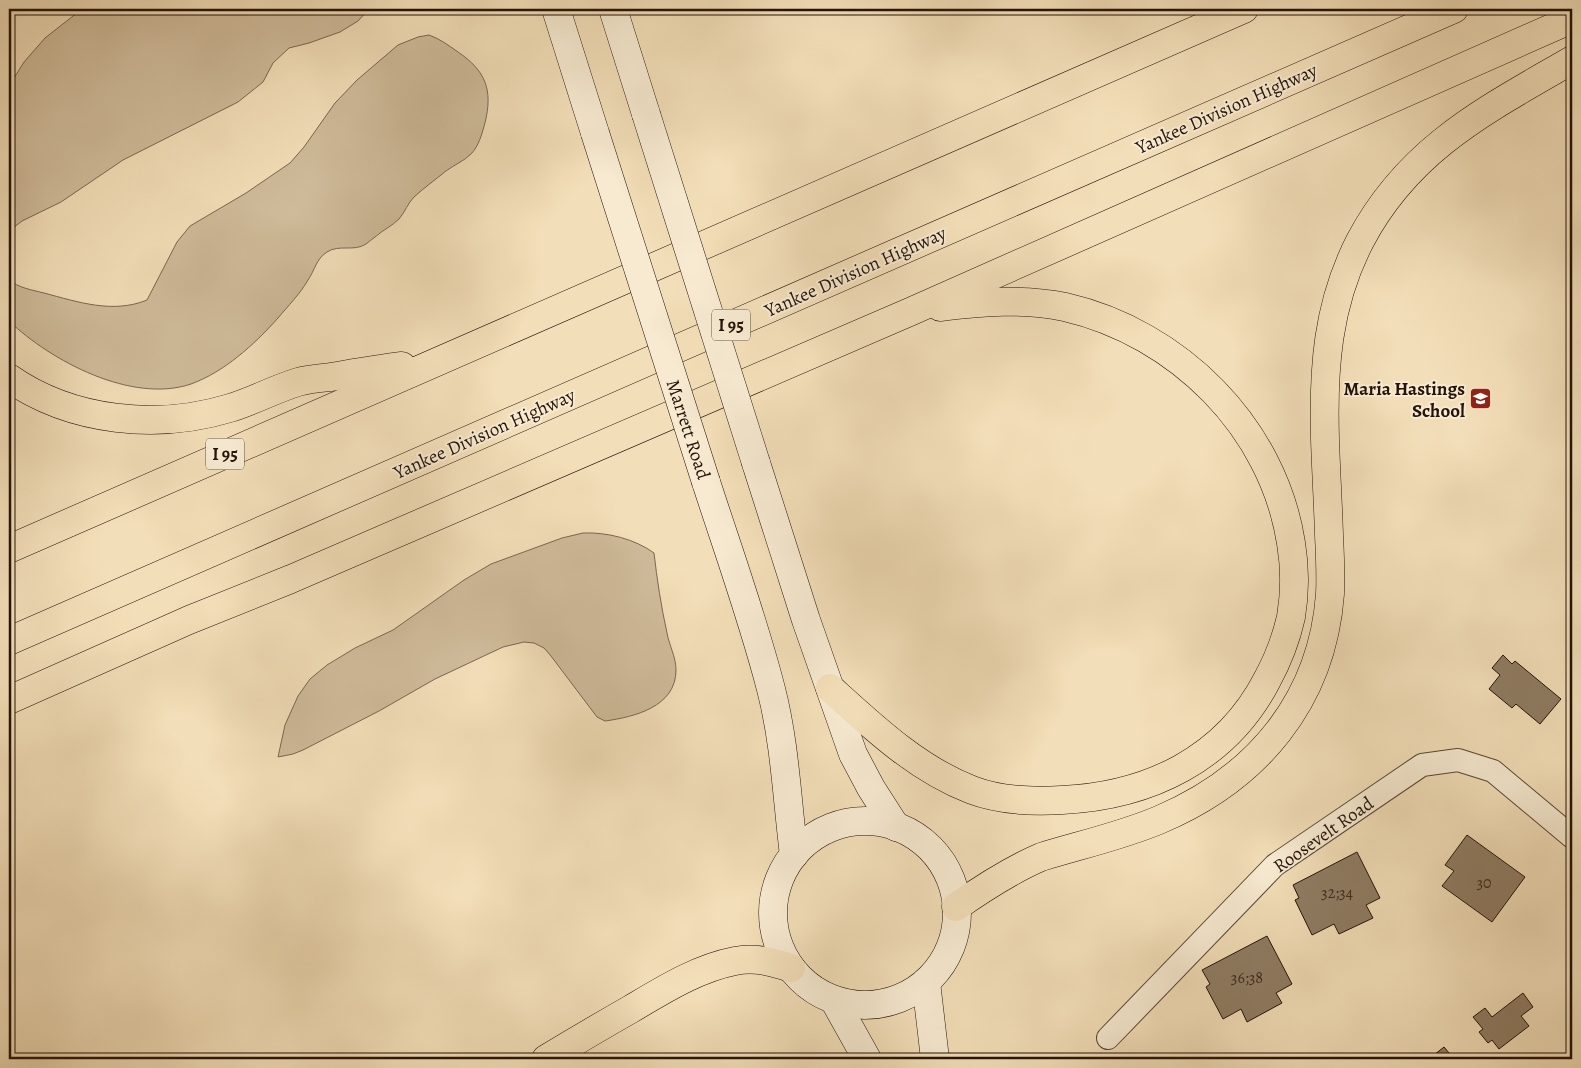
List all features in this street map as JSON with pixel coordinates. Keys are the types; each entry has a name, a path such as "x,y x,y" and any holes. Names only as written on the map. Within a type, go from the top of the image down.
{"highway":[{"name":"I 95","path":"9,549 1244,9"},
{"name":"Yankee Division Highway","path":"9,641 1454,9"},
{"path":"9,700 189,620 300,575 912,311 1572,19"},
{"path":"956,908 1002,877 1026,864 1064,850 1148,825 1199,801 1222,787 1265,749 1288,719 1309,681 1317,661 1328,618 1330,574 1324,405 1328,337 1338,299 1353,256 1367,229 1391,194 1428,153 1484,111 1572,60"},
{"path":"830,688 894,745 937,774 973,791 995,798 1017,800 1052,801 1090,798 1129,790 1169,776 1214,747 1240,721 1262,691 1279,656 1292,614 1294,588 1293,558 1288,526 1280,498 1268,469 1252,439 1232,412 1218,395 1178,359 1158,346 1110,322 1086,312 1063,306 1039,303 989,302 912,311"},
{"path":"9,378 38,395 78,410 108,417 157,420 200,416 229,408 298,382 441,360"},
{"path":"546,1059 679,982 710,968 736,961 754,960 771,961 791,968"}],"main road":[{"name":"Marrett Road","path":"556,9 772,690 781,742 794,855"},
{"path":"613,9 806,620 854,754 871,788 896,827"},
{"path":"861,822 879,822 896,827 926,845 938,859 947,874 954,890 956,908 956,924 946,956 926,982 905,996 882,1004 866,1005 834,1000 803,982 791,968 782,953 776,936 773,917 778,882 786,865 794,855 811,839 827,830 844,824 861,822"},
{"path":"926,982 936,1059"},
{"path":"834,1000 867,1059"}],"street":[{"name":"Roosevelt Road","path":"1108,1038 1275,866 1422,765 1458,760 1493,772 1572,837"}],"shaded area":[{"path":"82,9 369,9 358,21 340,32 289,48 273,63 263,82 238,102 123,160 61,202 22,221 9,231 9,86 24,62 45,38"},
{"path":"429,35 444,42 468,59 481,74 485,82 488,101 487,111 483,131 474,151 412,199 399,219 366,244 357,247 336,248 323,255 301,290 278,318 249,348 227,365 191,384 168,389 144,388 119,383 69,364 26,336 9,321 9,279 16,285 25,288 96,305 121,306 147,300 177,242 190,226 246,193 290,163 304,147 335,103 357,80 398,45"},
{"path":"583,533 620,537 630,540 654,553 663,613 676,670 674,683 669,693 661,701 640,713 605,721 597,717 544,648 534,643 524,642 503,647 435,679 379,711 303,750 278,757 285,725 298,696 310,679 327,665 355,648 393,630 464,580 491,564 562,538"}],"building":[{"path":"1503,655 1512,664 1515,661 1561,699 1540,724 1516,704 1512,708 1489,689 1500,675 1492,668"},
{"path":"1467,835 1525,877 1492,922 1442,886 1454,871 1445,865"},
{"path":"1357,852 1380,898 1366,905 1373,918 1339,934 1334,924 1312,935 1295,900 1299,898 1293,885"},
{"path":"1267,936 1292,984 1276,993 1282,1003 1247,1022 1241,1009 1223,1019 1206,987 1210,984 1202,970"},
{"path":"1523,993 1533,1007 1521,1016 1529,1026 1499,1049 1492,1040 1488,1043 1479,1032 1483,1029 1473,1017 1485,1008 1492,1017"},
{"path":"1444,1047 1454,1059 1438,1059 1434,1055"}],"place":[{"name":"Maria Hastings School","path":"1481,399"}]}
